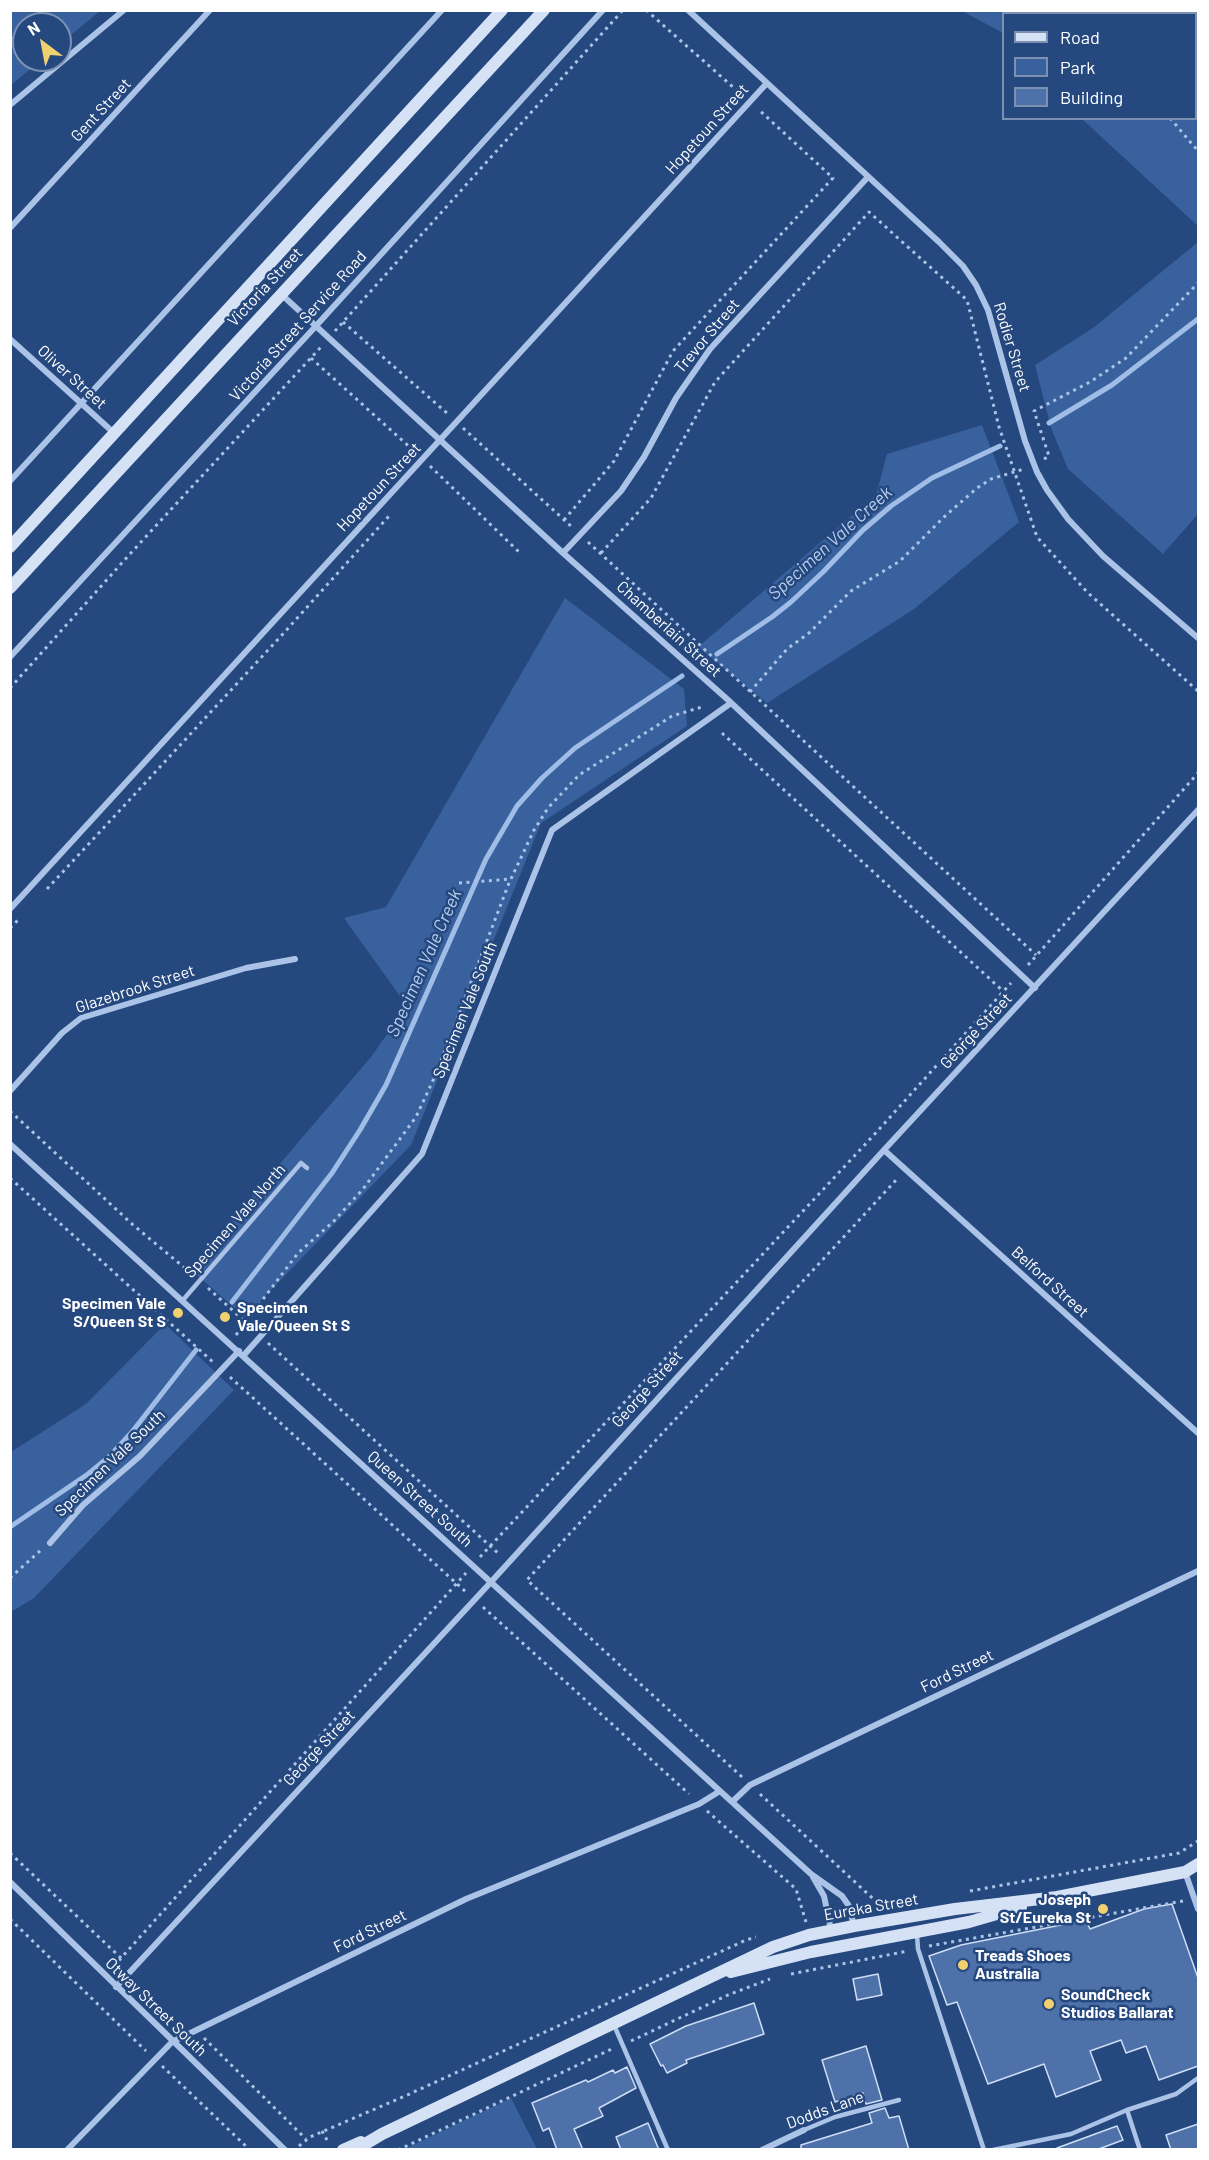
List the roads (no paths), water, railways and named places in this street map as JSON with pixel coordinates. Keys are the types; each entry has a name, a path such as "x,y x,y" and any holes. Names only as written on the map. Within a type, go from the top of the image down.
{"main road":[{"name":"Victoria Street","path":"10,547 502,10"},
{"name":"Victoria Street","path":"10,588 544,10"},
{"name":"Eureka Street","path":"342,2150 382,2134 755,1954 809,1935 955,1909 1057,1897 1185,1872 1198,1864"},
{"name":"Eureka Street","path":"701,1982 775,1960 983,1919 1057,1897"},
{"path":"854,1926 857,1943"},
{"path":"831,1930 857,1943"},
{"name":"Eureka Street","path":"355,2150 382,2134"}],"street":[{"path":"10,105 124,10"},
{"name":"Gent Street","path":"10,228 210,10"},
{"path":"10,481 442,10"},
{"name":"Victoria Street Service Road","path":"10,657 315,327 603,10"},
{"name":"Rodier Street","path":"688,10 950,253 976,285 993,327 1034,464 1056,504 1103,556 1198,638"},
{"name":"Hopetoun Street","path":"10,909 767,83"},
{"name":"Trevor Street","path":"563,553 621,491 644,457 676,398 710,349 868,177"},
{"name":"Chamberlain Street","path":"280,294 731,703 1035,988"},
{"name":"Oliver Street","path":"10,339 115,434"},
{"name":"Specimen Vale South","path":"50,1543 83,1505 140,1456 221,1369 261,1337 422,1154 552,830 731,703"},
{"name":"George Street","path":"116,1987 491,1582 884,1150 1198,810"},
{"name":"Glazebrook Street","path":"10,1091 62,1033 81,1018 246,968 295,959"},
{"name":"Queen Street South","path":"11,1145 183,1299 811,1874 842,1896 854,1926"},
{"name":"Belford Street","path":"884,1150 1198,1433"},
{"name":"Ford Street","path":"732,1802 750,1785 1198,1571"},
{"name":"Ford Street","path":"68,2150 172,2042 466,1899 699,1804 720,1791"},
{"path":"1185,1872 1198,1909"},
{"name":"Queen Street South","path":"811,1874 824,1896 831,1930"},
{"name":"Otway Street South","path":"10,1882 285,2150"},
{"name":"Dodds Lane","path":"762,2150 804,2130"}],"lane":[{"name":"Specimen Vale North","path":"183,1299 301,1163 307,1168"},
{"path":"916,1932 918,1949 984,2150"},
{"path":"614,2023 668,2150"},
{"path":"993,2150 1071,2134 1127,2110 1176,2094 1198,2078"},
{"name":"Dodds Lane","path":"804,2130 835,2117 899,2100"},
{"path":"1127,2110 1140,2150"}],"waterway":[{"name":"Specimen Vale Creek","path":"1049,423 1112,385 1198,319"},
{"name":"Specimen Vale Creek","path":"717,654 791,602 863,530 891,506 932,478 1000,446"},
{"name":"Specimen Vale Creek","path":"232,1302 332,1173 386,1085 486,859 517,806 542,778 575,748 682,676"},
{"name":"Specimen Vale Creek","path":"10,1527 88,1474 110,1456 132,1432 196,1350"}],"place":[{"name":"Specimen Vale S/Queen St S","path":"178,1313"},
{"name":"Specimen Vale/Queen St S","path":"225,1317"},
{"name":"Joseph St/Eureka St","path":"1103,1909"},
{"name":"Treads Shoes Australia","path":"963,1965"},
{"name":"SoundCheck Studios Ballarat","path":"1049,2004"}]}
